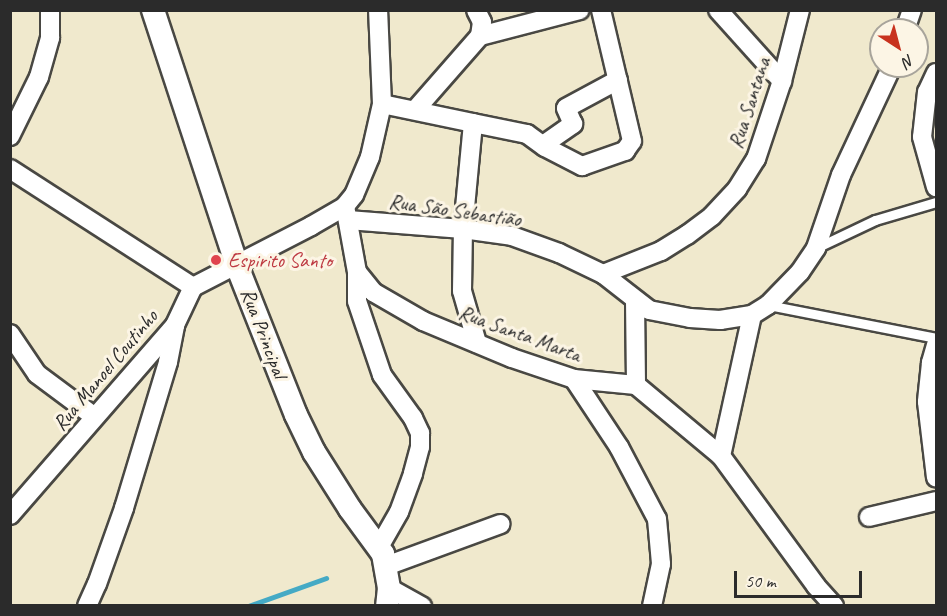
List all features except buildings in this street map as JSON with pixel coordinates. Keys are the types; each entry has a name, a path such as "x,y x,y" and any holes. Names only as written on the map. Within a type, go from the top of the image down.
{"street":[{"path":"10,136 39,76 50,38 50,10"},
{"name":"Rua Principal","path":"153,10 237,266 296,415 314,452 350,509 385,577"},
{"path":"378,10 382,104 370,158 347,213 357,272 357,301 382,375 413,418 420,434 420,447 399,512 385,577"},
{"path":"416,109 480,36 482,22 476,10"},
{"path":"480,36 580,10"},
{"path":"382,104 416,109 527,134 582,166 625,151 632,141 601,10"},
{"path":"718,10 782,81"},
{"name":"Rua Santana","path":"603,274 661,251 687,235 712,216 737,189 756,159 782,81 800,10"},
{"path":"936,74 927,92 922,136 936,187"},
{"path":"721,456 752,315 768,305 800,272 816,248 841,176 886,78"},
{"path":"543,145 573,124 566,108 618,80"},
{"path":"473,123 463,229 462,291 477,343"},
{"path":"10,169 193,287 347,213"},
{"name":"Rua São Sebastião","path":"347,213 512,236 559,253 603,274 635,301 650,310 690,318 720,320 752,315"},
{"name":"Rua Santa Marta","path":"357,272 373,292 397,308 512,358 574,379 636,385"},
{"name":"Rua Manoel Coutinho","path":"10,514 175,325 193,287"},
{"path":"635,301 636,385 721,456 816,586 834,605"},
{"path":"87,606 124,508 168,363 175,325"},
{"path":"10,334 37,374 95,417"},
{"path":"936,345 931,363 927,402 936,477"},
{"path":"574,379 619,447 657,519 661,564 652,606"},
{"path":"869,517 936,501"},
{"path":"385,577 501,524"},
{"path":"385,577 422,606"}],"lane":[{"path":"816,248 874,220 936,202"},
{"path":"768,305 936,338"}],"waterway":[{"path":"248,606 326,578"}],"place":[{"name":"Espirito Santo","path":"216,260"}]}
